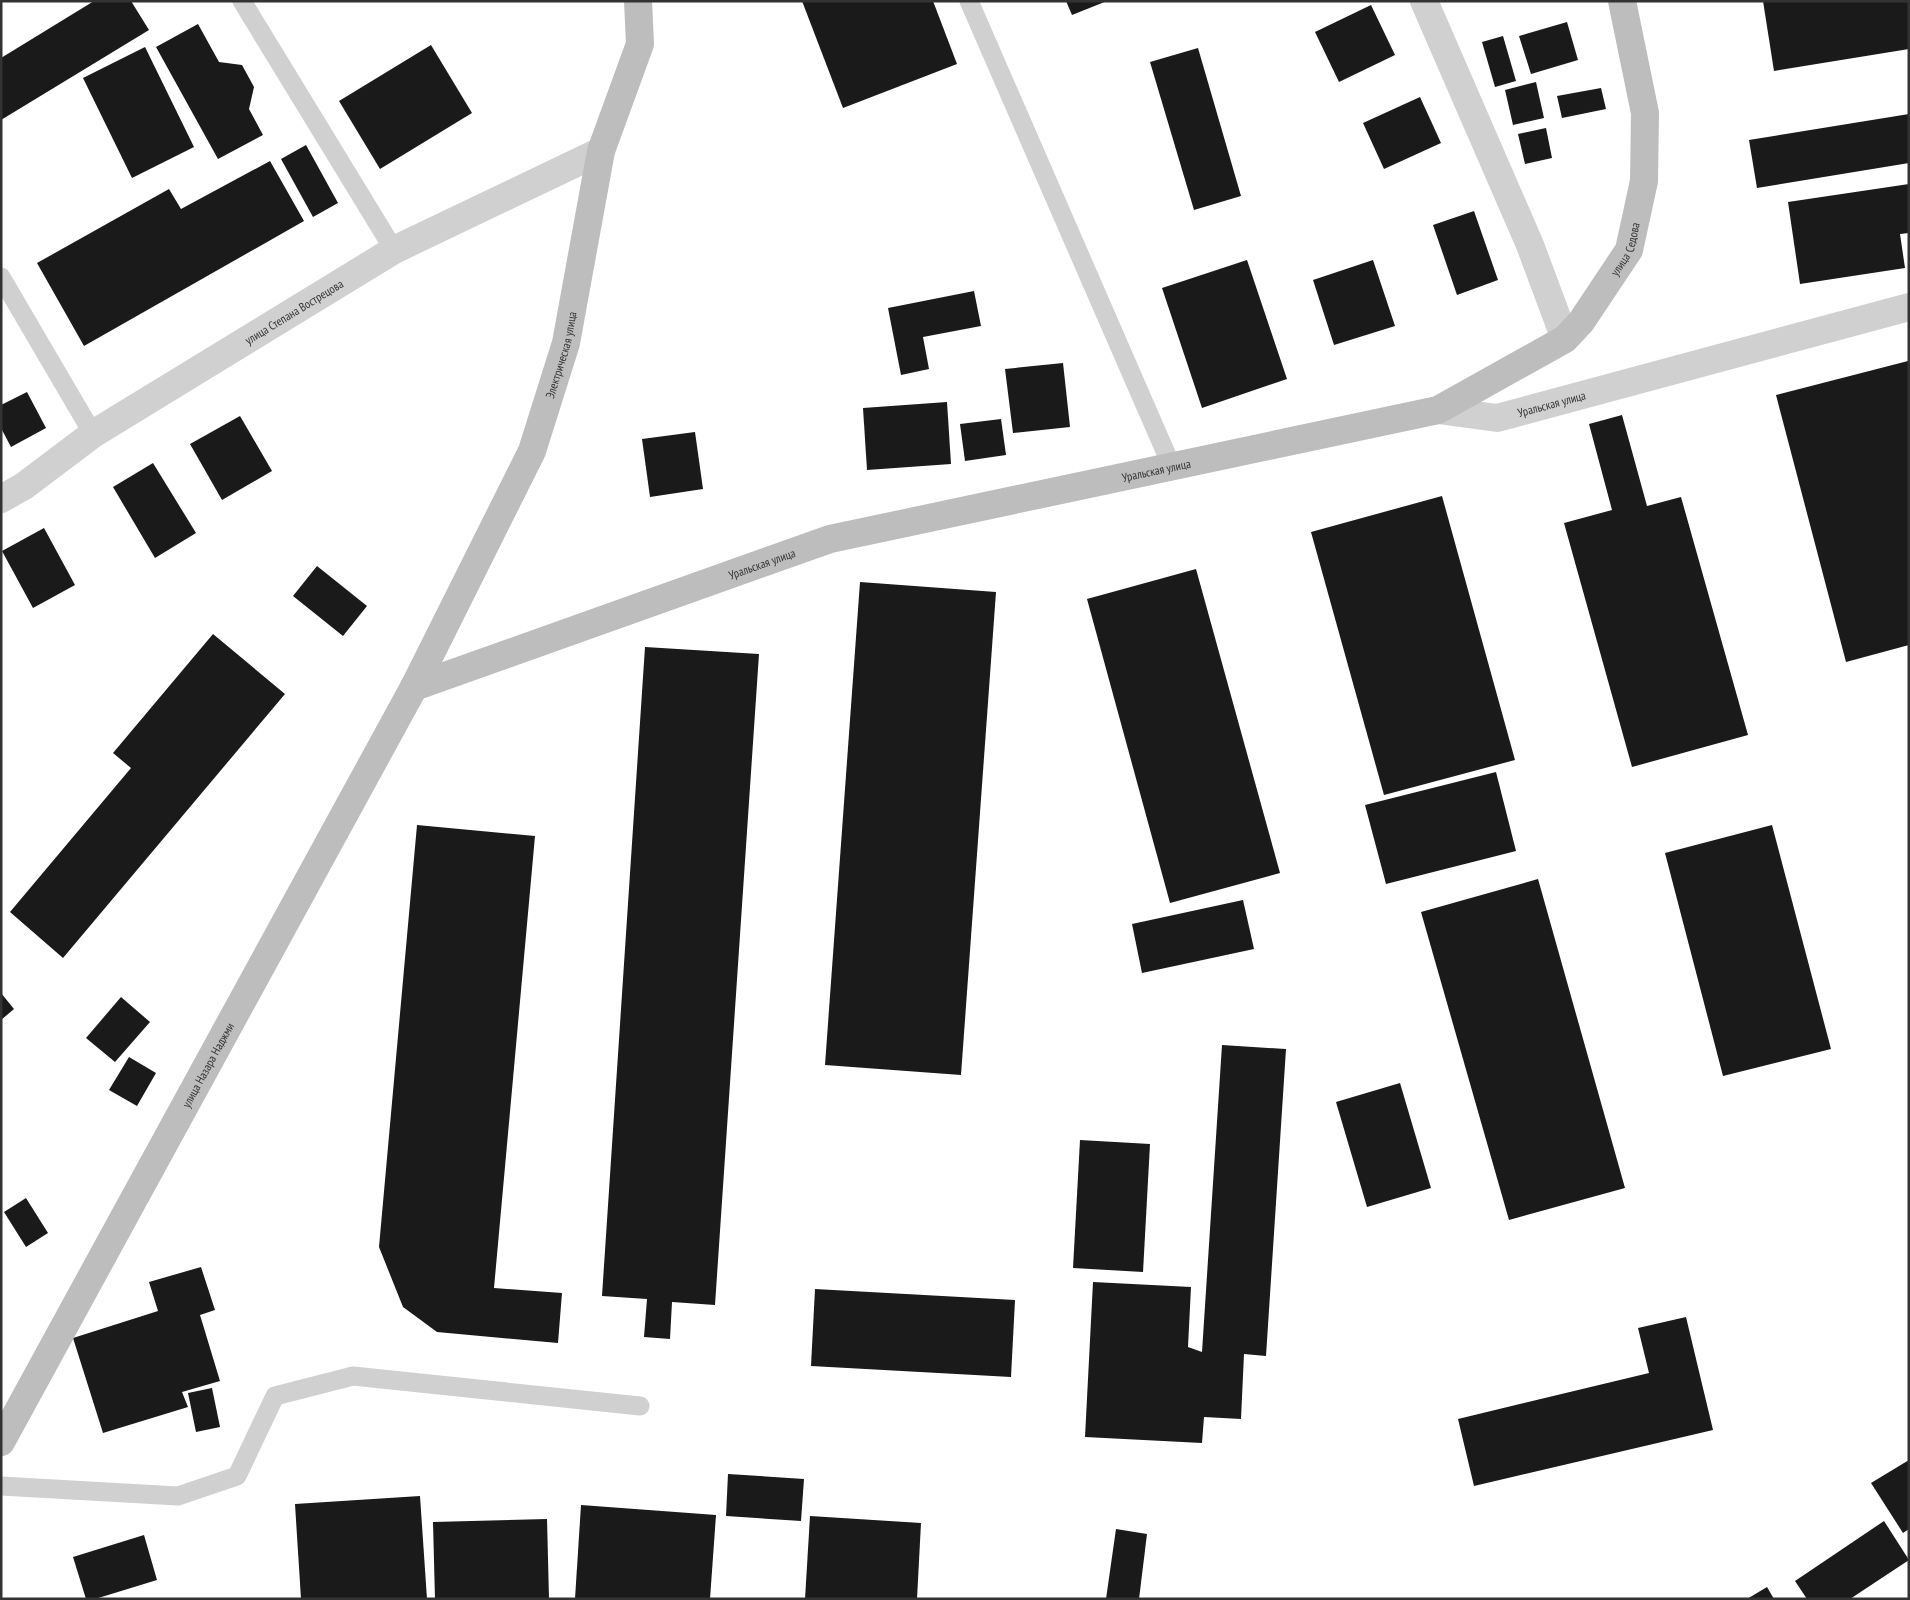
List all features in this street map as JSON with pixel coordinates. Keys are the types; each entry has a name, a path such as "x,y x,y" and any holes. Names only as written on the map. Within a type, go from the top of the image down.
{"street":[{"name":"Электрическая улица","path":"414,688 532,452 566,343 601,150 640,44 638,1"},
{"path":"1424,1 1530,245 1565,339"},
{"name":"улица Седова","path":"1438,410 1565,339 1581,322 1629,250 1644,180 1645,113 1622,1"},
{"name":"улица Степана Вострецова","path":"4,492 24,486 93,434 394,250 601,150"},
{"name":"Уральская улица","path":"414,688 830,539 1438,410 1498,418 1909,307"},
{"name":"улица Назара Наджми","path":"1,1442 414,688"}],"lane":[{"path":"242,1 394,250"},
{"path":"969,1 1172,467"},
{"path":"1,277 93,434"},
{"path":"1,1486 178,1496 237,1476 275,1396 353,1376 640,1406"}],"building":[{"path":"94,1 131,1 149,30 1,120 1,58"},
{"path":"802,1 933,1 957,64 843,108"},
{"path":"1066,1 1107,1 1072,15"},
{"path":"1763,1 1909,1 1909,49 1774,71"},
{"path":"1371,5 1395,55 1339,82 1315,32"},
{"path":"1567,22 1578,60 1531,74 1519,36"},
{"path":"198,24 219,62 242,65 254,87 249,109 263,135 218,159 156,47"},
{"path":"1503,36 1516,81 1495,87 1482,42"},
{"path":"431,45 472,113 380,169 339,101"},
{"path":"145,47 194,147 132,178 83,78"},
{"path":"1198,48 1241,196 1194,210 1150,62"},
{"path":"1536,82 1544,118 1513,125 1505,90"},
{"path":"1601,88 1606,109 1562,118 1557,96"},
{"path":"1420,97 1441,143 1384,169 1363,123"},
{"path":"1909,114 1909,163 1757,188 1749,140"},
{"path":"1546,128 1552,158 1525,164 1518,134"},
{"path":"306,145 338,203 313,217 281,159"},
{"path":"270,161 304,221 84,346 37,263 169,189 181,209"},
{"path":"1909,184 1909,233 1900,234 1905,268 1800,284 1788,202"},
{"path":"1474,211 1498,280 1457,295 1433,225"},
{"path":"1247,260 1287,379 1202,408 1162,288"},
{"path":"1373,260 1395,326 1334,345 1313,280"},
{"path":"974,291 981,326 923,337 929,369 901,375 888,308"},
{"path":"1908,361 1909,645 1846,662 1776,395"},
{"path":"1063,363 1070,427 1013,433 1005,369"},
{"path":"27,392 46,428 11,447 1,428 1,405"},
{"path":"947,402 951,464 867,470 863,408"},
{"path":"1622,415 1647,506 1681,497 1748,735 1632,767 1564,523 1612,510 1589,424"},
{"path":"240,416 272,471 222,500 190,444"},
{"path":"1001,419 1006,455 965,461 960,424"},
{"path":"695,432 703,489 650,497 642,439"},
{"path":"153,463 196,533 155,558 113,487"},
{"path":"1442,496 1515,760 1384,795 1311,532"},
{"path":"44,528 75,585 33,608 2,551"},
{"path":"317,566 367,606 343,636 293,596"},
{"path":"1196,569 1280,873 1170,903 1087,599"},
{"path":"860,582 996,592 961,1075 825,1065"},
{"path":"213,634 285,694 63,958 10,912 131,768 113,753"},
{"path":"645,647 759,654 715,1305 672,1302 670,1339 644,1337 647,1299 602,1296"},
{"path":"1496,772 1516,851 1386,884 1365,805"},
{"path":"417,825 535,836 494,1288 562,1293 558,1343 437,1332 403,1307 379,1247"},
{"path":"1772,825 1831,1049 1723,1076 1665,853"},
{"path":"1538,879 1625,1188 1509,1220 1421,912"},
{"path":"1243,900 1254,949 1142,973 1132,924"},
{"path":"1,993 14,1009 1,1020"},
{"path":"121,997 150,1022 115,1062 86,1038"},
{"path":"1222,1045 1286,1049 1266,1356 1244,1354 1241,1419 1204,1417 1202,1443 1085,1437 1093,1282 1191,1287 1188,1347 1202,1352"},
{"path":"129,1057 156,1073 137,1106 109,1090"},
{"path":"1400,1083 1431,1188 1367,1207 1336,1102"},
{"path":"1080,1140 1150,1144 1143,1272 1073,1268"},
{"path":"26,1198 48,1233 26,1247 4,1212"},
{"path":"201,1267 215,1310 200,1315 220,1381 182,1392 188,1407 103,1433 73,1338 158,1311 149,1282"},
{"path":"815,1289 1015,1300 1011,1377 811,1366"},
{"path":"1686,1317 1713,1430 1474,1486 1458,1419 1649,1373 1638,1328"},
{"path":"212,1388 220,1427 196,1432 188,1393"},
{"path":"1909,1460 1909,1529 1903,1533 1871,1483"},
{"path":"728,1474 804,1479 801,1521 726,1516"},
{"path":"420,1496 427,1599 301,1599 295,1504"},
{"path":"581,1505 716,1515 710,1599 575,1599"},
{"path":"810,1516 921,1523 917,1599 805,1599"},
{"path":"547,1519 549,1599 435,1599 433,1522"},
{"path":"1884,1521 1909,1560 1850,1599 1807,1599 1795,1581"},
{"path":"1116,1529 1147,1534 1139,1599 1106,1599"},
{"path":"144,1535 157,1580 95,1599 86,1599 73,1557"},
{"path":"1767,1587 1774,1599 1747,1599"}]}
